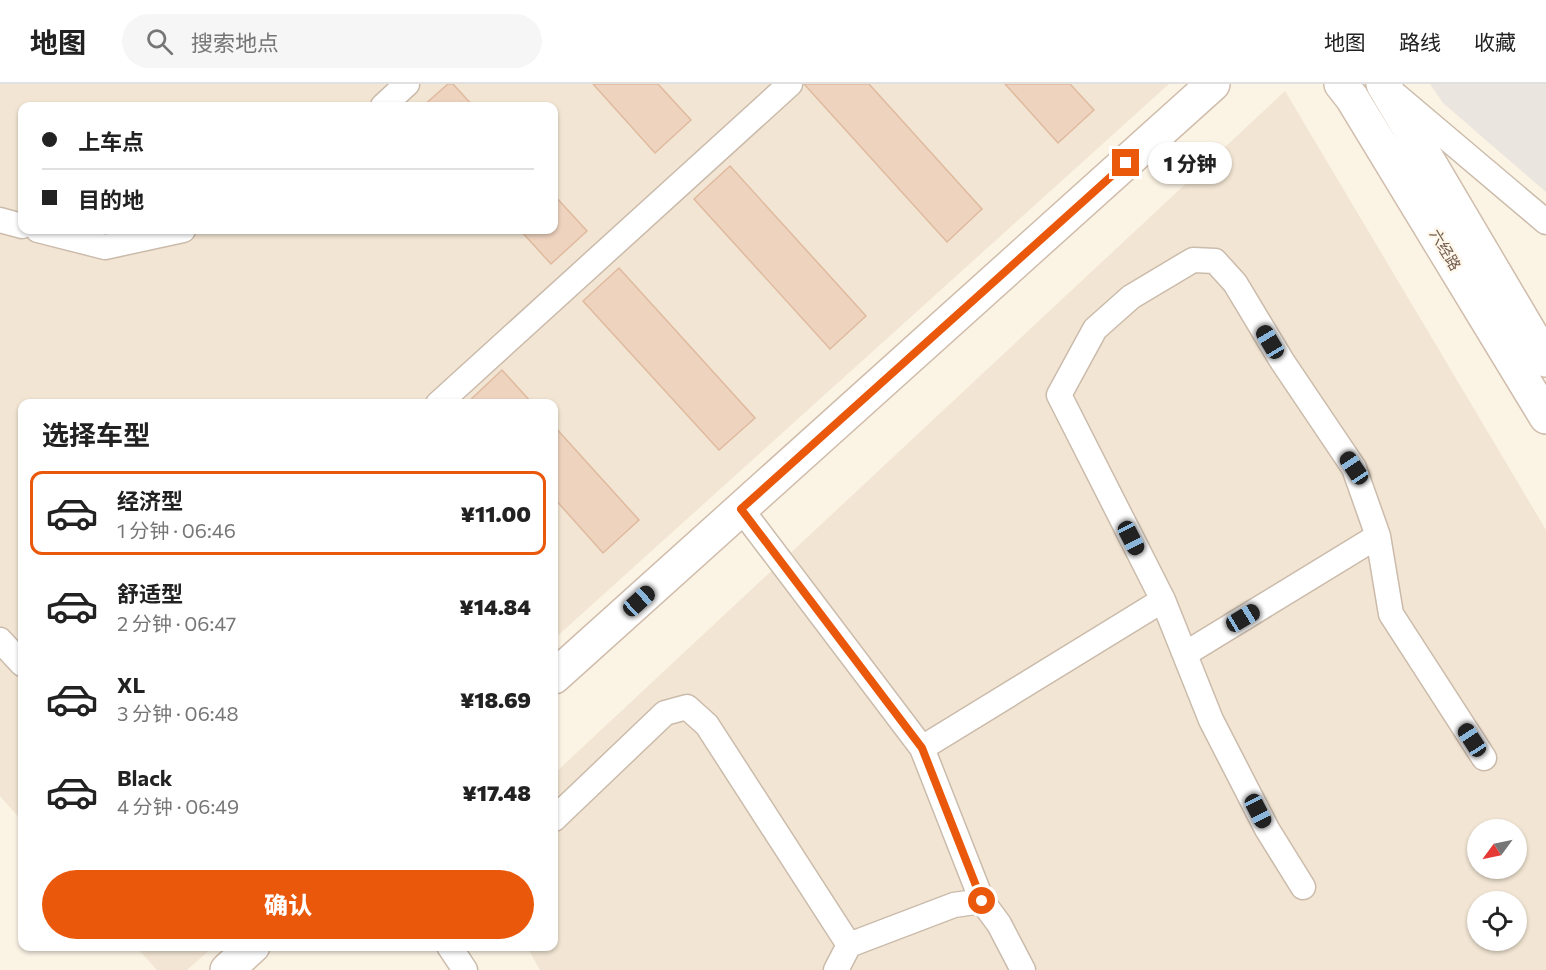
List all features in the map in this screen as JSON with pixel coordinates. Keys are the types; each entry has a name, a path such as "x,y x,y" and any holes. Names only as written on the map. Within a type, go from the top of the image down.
{"street":[{"path":"387,102 407,84"},
{"path":"444,399 790,84"},
{"path":"558,673 1213,84"},
{"name":"六经路","path":"1341,84 1352,98 1546,417"},
{"path":"1383,84 1546,222"},
{"name":"六经路","path":"1383,84 1546,360"},
{"path":"0,220 18,225"},
{"path":"54,234 105,247 165,234"},
{"path":"1303,886 1267,829 1211,720 1163,600 1059,395 1095,329 1131,297 1193,260 1215,261 1235,283 1282,361 1354,468 1378,536 1391,614 1484,758"},
{"path":"741,509 922,748 982,901 999,924 1023,970"},
{"path":"1185,654 1378,536"},
{"path":"922,748 1163,600"},
{"path":"0,640 18,660"},
{"path":"558,815 665,713 687,707 707,725 849,945"},
{"path":"836,970 849,945 954,905 982,901"},
{"path":"227,970 248,951"},
{"path":"452,951 465,970"}],"shaded area":[{"path":"0,84 1169,84 558,635 558,399 18,399 18,816 0,796"},
{"path":"1430,84 1546,84 1546,192 1443,103"},
{"path":"1285,91 1546,530 1546,970 540,970 529,951 558,951 558,770"},
{"path":"140,951 208,951 187,970 157,970"}],"building":[{"path":"448,84 453,84 469,102 428,102"},
{"path":"593,84 658,84 691,120 655,153"},
{"path":"804,84 869,84 982,209 947,242"},
{"path":"1005,84 1070,84 1094,110 1058,143"},
{"path":"730,166 866,316 830,349 694,199"},
{"path":"558,199 587,231 551,264 524,234 558,234"},
{"path":"619,268 755,418 719,450 583,301"},
{"path":"502,370 528,399 471,399"},
{"path":"558,430 639,520 603,553 558,502"}],"route":[{"path":"982,901 922,748 741,509 1126,163"}]}
